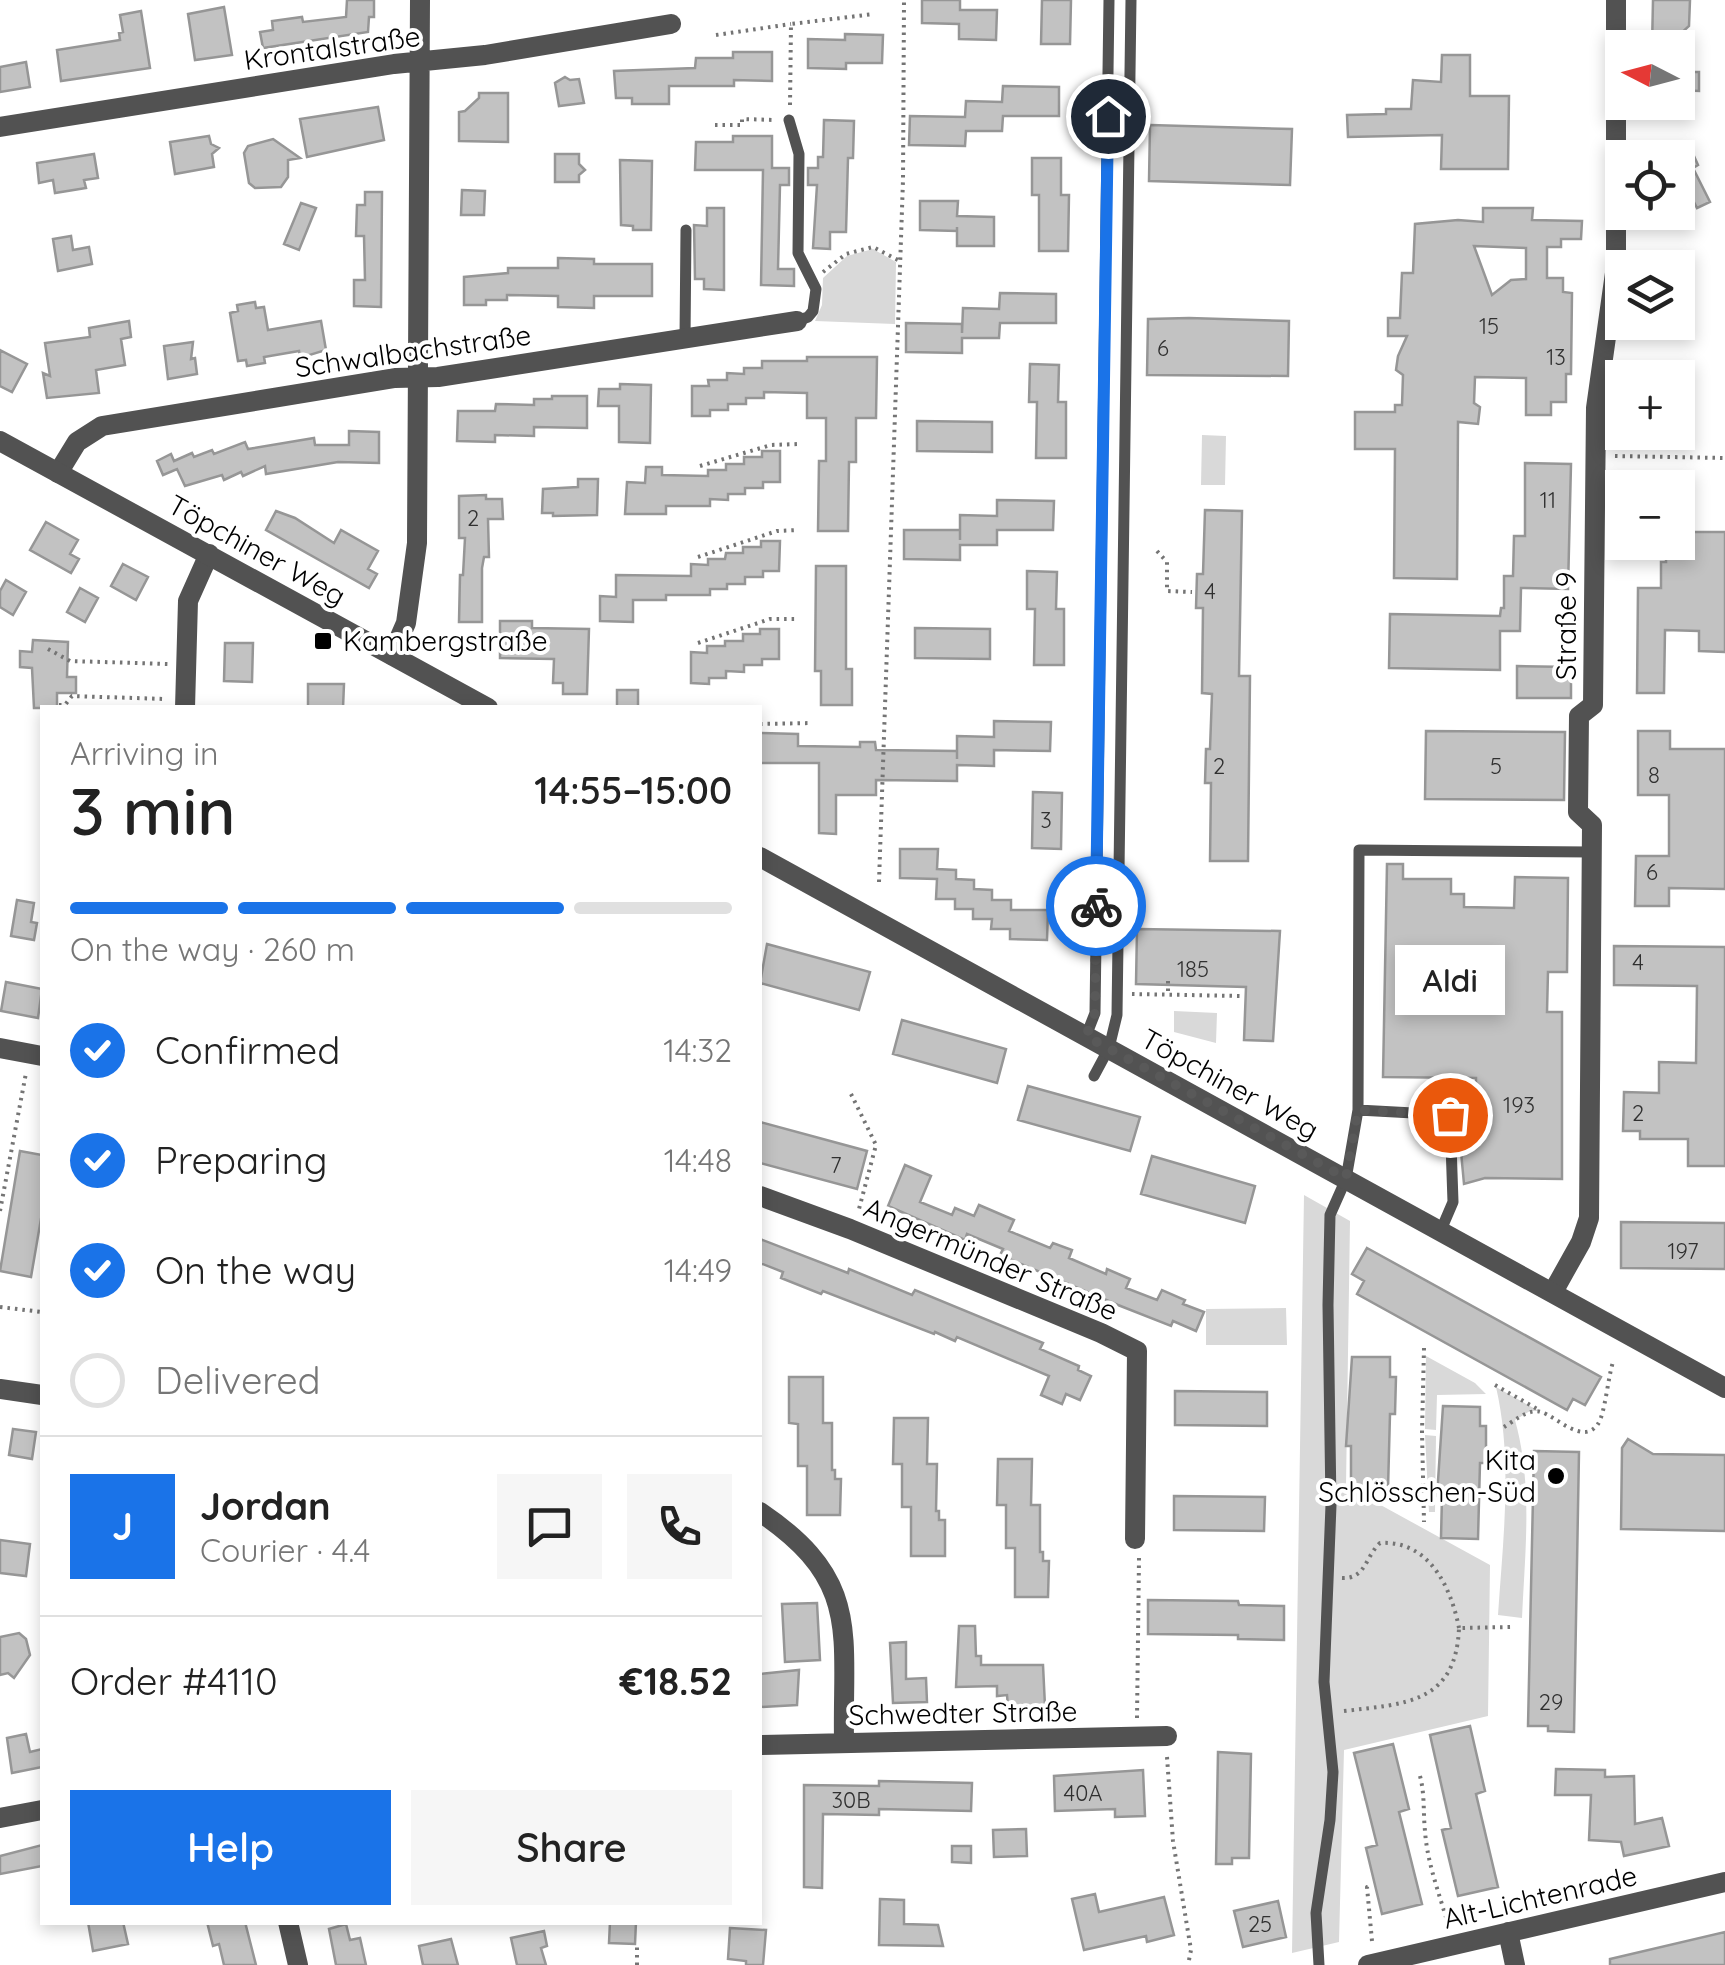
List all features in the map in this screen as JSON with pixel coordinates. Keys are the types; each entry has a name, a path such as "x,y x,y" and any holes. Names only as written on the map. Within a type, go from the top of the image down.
{"street":[{"path":"392,655 406,623 417,543 420,0"},
{"name":"Straße 9","path":"1553,1292 1581,1242 1589,1218 1592,825 1578,812 1580,716 1593,704 1596,408 1616,266 1616,0"},
{"name":"Krontalstraße","path":"0,127 671,24"},
{"name":"Schwalbachstraße","path":"58,473 77,442 102,426 394,378 418,378 796,321"},
{"name":"Töpchiner Weg","path":"0,441 483,705"},
{"path":"176,703 188,601 208,554"},
{"name":"Töpchiner Weg","path":"762,858 1725,1388"},
{"path":"0,1048 35,1061"},
{"name":"Angermünder Straße","path":"762,1197 858,1232 1137,1351 1135,1539"},
{"path":"0,1389 40,1395"},
{"path":"762,1514 820,1562 836,1592 843,1652 844,1742"},
{"name":"Schwedter Straße","path":"762,1744 1167,1736"},
{"path":"0,1818 40,1810"},
{"name":"Alt-Lichtenrade","path":"1368,1965 1725,1882"},
{"path":"289,1925 298,1965"},
{"path":"1508,1932 1515,1965"}],"lane":[{"path":"1086,1036 1095,1013 1109,0"},
{"path":"1094,1076 1108,1048 1117,994 1131,0"},
{"path":"790,120 799,154 798,254 816,288 813,311 796,321"},
{"path":"684,339 686,230"},
{"path":"1320,1965 1316,1913 1333,1772 1324,1682 1332,1418 1330,1215 1346,1178 1358,1110 1359,850 1592,852"},
{"path":"1358,1110 1450,1115 1453,1202 1441,1230"}],"path":[{"path":"879,882 900,261 904,0"},
{"path":"716,35 874,14"},
{"path":"715,125 742,125 742,119 790,120 791,24"},
{"path":"812,282 846,254 873,247 900,261"},
{"path":"700,466 771,445 798,444"},
{"path":"1596,455 1725,458"},
{"path":"698,557 777,531 798,530"},
{"path":"1157,550 1166,562 1166,591 1192,592"},
{"path":"698,643 770,619 798,619"},
{"path":"48,649 70,661 168,664"},
{"path":"59,705 65,705 72,696 176,703"},
{"path":"762,724 812,723"},
{"path":"1168,980 1168,995"},
{"path":"1117,994 1241,996"},
{"path":"0,1211 35,1061"},
{"path":"851,1094 876,1145 856,1218"},
{"path":"0,1307 40,1312"},
{"path":"1424,1348 1424,1522"},
{"path":"1495,1386 1561,1425 1583,1432 1593,1430 1600,1422 1613,1362"},
{"path":"1504,1427 1530,1412 1541,1412"},
{"path":"1135,1539 1139,1553 1138,1723"},
{"path":"1328,1712 1399,1704 1429,1694 1452,1660 1459,1628 1456,1610 1436,1568 1417,1551 1380,1542 1360,1574 1354,1578 1329,1578"},
{"path":"1459,1628 1512,1627"},
{"path":"1167,1736 1173,1841 1191,1950 1188,1965"},
{"path":"1420,1776 1426,1798 1425,1830 1430,1858 1448,1924"},
{"path":"1372,1886 1368,1887 1372,1941"},
{"path":"637,1946 637,1965"}],"shaded area":[{"path":"873,249 896,262 895,324 815,321 822,305 823,278 847,256"},
{"path":"1202,435 1226,436 1225,485 1201,485"},
{"path":"1174,1011 1217,1013 1216,1043 1174,1032"},
{"path":"1304,1195 1350,1221 1346,1486 1490,1565 1488,1716 1344,1750 1339,1942 1292,1953"},
{"path":"1286,1308 1287,1345 1206,1345 1206,1309"},
{"path":"1426,1356 1475,1383 1486,1394 1437,1395 1436,1430 1425,1429"},
{"path":"1496,1387 1539,1411 1530,1411 1515,1420 1526,1494 1522,1618 1498,1615 1505,1471"},
{"path":"1425,1435 1436,1436 1435,1512 1429,1512"}],"building":[{"path":"347,0 374,0 374,17 369,17 368,32 263,48 260,32 273,30 272,21 346,17"},
{"path":"922,0 960,0 960,10 997,10 996,40 959,39 959,24 922,23"},
{"path":"1042,0 1071,0 1070,44 1041,44"},
{"path":"1653,0 1690,0 1689,26 1685,30 1652,30"},
{"path":"224,7 232,55 195,60 188,14"},
{"path":"141,11 150,68 61,81 57,50 120,40 120,15"},
{"path":"845,34 883,35 882,63 846,63 846,69 808,68 808,39 845,40"},
{"path":"733,52 772,52 772,81 734,80 734,86 669,86 669,104 632,104 632,98 616,98 614,71 695,68 696,58 733,58"},
{"path":"1442,55 1470,55 1470,96 1509,96 1508,169 1441,169 1442,135 1348,137 1347,115 1411,109 1413,80 1441,82"},
{"path":"26,62 30,87 0,92 0,67"},
{"path":"1695,72 1699,72 1699,91 1695,91"},
{"path":"565,77 579,79 584,103 559,106 555,83"},
{"path":"1003,86 1059,87 1059,116 1003,116 1002,131 966,131 965,146 909,145 910,116 965,117 966,101 1002,102"},
{"path":"479,93 508,93 508,142 459,141 459,112 479,98"},
{"path":"378,107 384,140 307,157 300,119"},
{"path":"824,120 854,121 853,158 848,158 846,232 830,232 830,249 813,248 817,185 808,185 808,168 818,168 818,157 823,157"},
{"path":"1150,125 1292,129 1290,185 1149,181"},
{"path":"209,136 211,144 219,148 212,154 214,167 175,174 170,142"},
{"path":"733,136 772,136 772,168 789,168 789,185 780,185 778,269 794,269 794,286 761,285 763,170 695,170 696,142 733,142"},
{"path":"273,139 300,158 288,160 288,177 281,187 255,188 249,183 244,153 248,146"},
{"path":"94,154 98,178 84,180 86,188 55,193 53,180 39,183 37,163"},
{"path":"555,154 579,154 579,164 585,170 579,175 579,182 555,182"},
{"path":"1032,158 1061,158 1061,195 1069,195 1068,251 1039,251 1039,195 1032,195"},
{"path":"620,160 652,161 651,230 621,225"},
{"path":"1695,172 1710,202 1697,208 1695,204"},
{"path":"462,190 485,191 484,215 461,215"},
{"path":"365,192 382,192 381,307 354,306 354,280 365,280 364,236 356,236 357,205 365,205"},
{"path":"920,201 958,201 957,216 994,217 994,246 957,246 957,231 920,230"},
{"path":"301,203 316,208 299,250 284,244"},
{"path":"707,208 724,208 724,290 704,289 704,279 695,279 694,225 707,226"},
{"path":"1483,208 1533,208 1532,220 1582,221 1581,239 1561,239 1561,247 1547,247 1547,278 1563,278 1563,292 1572,293 1571,374 1566,374 1566,402 1551,402 1551,415 1526,415 1526,378 1475,377 1474,403 1480,407 1478,424 1458,422 1457,579 1394,578 1395,449 1355,449 1355,412 1395,412 1395,405 1402,405 1403,375 1396,370 1407,336 1388,336 1388,318 1400,318 1402,273 1413,273 1415,224 1483,222","holes":["1474,246 1526,248 1526,279 1511,280 1492,295"]},
{"path":"71,236 73,250 89,247 92,264 58,271 53,239"},
{"path":"558,258 594,259 594,264 652,264 652,296 594,296 594,308 558,307 558,296 507,295 507,300 486,300 486,305 464,305 464,277 508,273 508,268 558,268"},
{"path":"1000,293 1056,294 1056,323 1000,323 999,338 962,338 962,353 906,352 906,323 962,324 962,333 963,308 999,309"},
{"path":"255,302 256,308 264,307 268,330 321,321 326,350 300,358 299,351 264,357 265,363 247,366 246,360 238,361 230,313 238,311 237,305"},
{"path":"1148,319 1289,321 1288,376 1147,375"},
{"path":"129,321 131,337 121,339 125,365 96,370 99,393 47,398 43,373 50,376 45,343 90,337 89,328"},
{"path":"193,342 191,359 195,358 197,374 168,379 164,346"},
{"path":"0,350 27,364 12,392 0,386"},
{"path":"807,357 877,357 876,418 856,418 856,462 849,462 848,531 818,531 819,461 826,461 826,418 807,418 807,393 764,392 764,398 746,398 746,404 728,404 728,410 710,410 710,416 692,416 692,386 709,386 708,380 727,380 727,373 744,374 744,368 762,368 762,361 807,361"},
{"path":"1030,364 1059,365 1058,402 1066,402 1066,458 1036,458 1037,402 1029,402"},
{"path":"620,384 651,385 650,443 619,442 619,406 598,406 599,389 620,389"},
{"path":"587,396 587,428 534,427 534,436 495,435 495,442 457,441 458,411 495,411 496,404 534,405 534,399"},
{"path":"917,421 992,422 992,452 917,451"},
{"path":"349,431 379,432 379,463 338,462 266,474 265,466 243,476 241,472 224,480 222,475 185,486 177,469 163,475 157,461 171,454 174,461 192,453 194,457 212,450 214,454 245,442 248,449 314,438 315,445 349,445"},
{"path":"762,451 780,451 780,482 763,482 763,488 745,488 745,494 728,494 728,500 710,499 710,506 666,506 666,514 625,514 627,482 645,483 646,467 662,467 662,475 708,476 708,470 726,470 726,464 744,464 744,457 762,457"},
{"path":"1525,463 1571,464 1568,589 1521,588 1520,631 1500,631 1500,670 1389,668 1390,614 1500,616 1504,608 1504,576 1513,576 1514,536 1525,536"},
{"path":"578,479 598,479 597,515 542,513 543,489 578,487"},
{"path":"486,495 486,499 502,499 503,519 488,519 489,557 484,557 482,568 482,622 459,622 465,538 459,538 459,496"},
{"path":"997,500 1054,501 1053,530 997,530 997,545 960,545 960,560 904,559 904,530 960,530 960,515 997,516"},
{"path":"1205,510 1242,511 1239,676 1250,676 1248,861 1210,861 1211,783 1205,783 1212,694 1202,693 1203,608 1196,608 1197,574 1203,574"},
{"path":"276,511 295,518 334,543 341,530 378,551 368,569 377,574 369,588 266,530"},
{"path":"46,522 78,540 70,554 79,559 71,573 30,550"},
{"path":"1695,532 1725,532 1725,652 1699,651 1699,631 1665,630 1664,693 1637,693 1638,588 1661,588 1661,562 1695,560"},
{"path":"761,541 780,541 779,571 763,571 763,577 745,577 745,584 727,584 727,589 710,589 710,595 633,600 633,622 600,621 600,596 616,597 616,575 691,576 691,564 708,565 708,559 743,553 743,547 761,547"},
{"path":"123,564 148,577 136,600 111,586"},
{"path":"816,566 846,566 846,669 852,669 852,705 821,705 821,671 815,671"},
{"path":"1027,571 1057,572 1056,609 1064,609 1064,665 1034,665 1035,609 1027,609"},
{"path":"6,580 26,592 13,615 0,607 0,591"},
{"path":"80,588 98,598 85,622 67,612"},
{"path":"500,621 532,621 532,628 589,629 587,694 563,694 563,683 553,683 554,659 500,658"},
{"path":"915,628 990,629 990,659 915,658"},
{"path":"760,629 779,629 779,659 762,659 762,665 744,665 744,672 726,671 726,678 709,678 709,684 691,683 691,652 707,653 707,646 743,641 743,634 760,634"},
{"path":"33,640 68,642 67,677 76,677 76,693 57,693 57,705 34,708 32,668 20,667 20,651 32,652"},
{"path":"225,643 253,643 252,682 224,681"},
{"path":"1517,666 1571,667 1571,698 1517,698"},
{"path":"308,684 344,684 343,705 308,705"},
{"path":"617,690 638,690 638,705 617,705"},
{"path":"994,721 1051,722 1050,751 994,750 994,766 957,765 957,781 876,780 876,795 836,795 836,834 819,833 819,763 762,763 762,733 798,734 798,746 860,747 860,742 875,742 876,750 957,751 957,736 994,737"},
{"path":"1426,731 1565,732 1564,800 1425,799"},
{"path":"1638,731 1670,731 1670,749 1725,749 1725,889 1669,888 1669,906 1635,906 1636,856 1669,856 1669,795 1638,795"},
{"path":"1033,792 1062,793 1061,849 1032,848"},
{"path":"900,849 938,849 937,869 956,870 956,879 974,880 974,889 992,890 992,900 1011,900 1011,910 1048,910 1047,940 1010,939 1010,929 991,929 992,919 973,919 973,909 955,909 955,899 936,899 937,879 900,878"},
{"path":"1387,864 1403,864 1403,879 1451,879 1451,894 1464,894 1464,907 1514,908 1515,877 1568,878 1567,972 1548,972 1547,1012 1562,1012 1562,1179 1485,1178 1464,1184 1460,1141 1475,1137 1476,1078 1383,1077"},
{"path":"17,900 34,903 34,940 11,936"},
{"path":"1137,929 1280,931 1273,1041 1244,1040 1246,987 1136,984"},
{"path":"767,944 870,972 859,1010 762,984"},
{"path":"1614,946 1725,947 1725,1166 1688,1166 1688,1139 1640,1139 1640,1131 1623,1131 1624,1092 1659,1093 1659,1062 1696,1063 1697,986 1614,985"},
{"path":"6,982 40,989 38,1018 1,1011"},
{"path":"902,1020 1006,1049 997,1083 893,1054"},
{"path":"1028,1086 1140,1117 1130,1151 1018,1120"},
{"path":"762,1123 867,1151 857,1189 762,1164"},
{"path":"20,1151 40,1155 40,1225 31,1277 0,1271"},
{"path":"1152,1156 1255,1186 1245,1223 1141,1194"},
{"path":"905,1165 931,1176 920,1202 952,1215 955,1208 974,1216 979,1205 1014,1220 1009,1231 1050,1248 1053,1243 1072,1250 1069,1258 1106,1274 1107,1269 1130,1279 1126,1288 1157,1300 1162,1290 1185,1300 1183,1304 1204,1312 1196,1331 1173,1321 1171,1326 1118,1305 1000,1255 1003,1249 967,1234 965,1240 888,1206"},
{"path":"1621,1222 1725,1223 1725,1269 1621,1268"},
{"path":"762,1240 912,1295 915,1290 1043,1343 1040,1349 1079,1366 1078,1370 1091,1376 1080,1400 1066,1394 1062,1404 1041,1395 1049,1376 957,1337 955,1341 823,1291 821,1294 781,1278 783,1272 762,1264"},
{"path":"1367,1248 1601,1377 1585,1405 1573,1399 1567,1410 1357,1294 1364,1281 1352,1274"},
{"path":"1352,1357 1390,1357 1390,1377 1396,1377 1395,1414 1390,1414 1388,1489 1351,1488 1351,1446 1346,1446"},
{"path":"789,1377 823,1377 823,1423 832,1423 832,1470 835,1479 841,1479 840,1515 807,1515 807,1466 798,1466 798,1424 789,1423"},
{"path":"1175,1391 1267,1392 1267,1426 1175,1425"},
{"path":"1443,1406 1480,1407 1480,1426 1486,1426 1486,1463 1480,1463 1478,1539 1441,1538 1442,1496 1437,1496"},
{"path":"894,1418 928,1418 927,1464 937,1464 936,1511 939,1520 945,1520 945,1556 911,1556 911,1507 902,1507 902,1464 893,1464"},
{"path":"13,1429 36,1432 32,1459 9,1455"},
{"path":"1628,1439 1653,1454 1725,1455 1725,1531 1621,1529 1622,1448"},
{"path":"1534,1451 1579,1452 1574,1732 1528,1726"},
{"path":"998,1459 1032,1459 1031,1505 1040,1505 1040,1552 1043,1561 1049,1561 1048,1597 1015,1597 1015,1548 1006,1548 1006,1505 997,1505"},
{"path":"1174,1496 1265,1497 1264,1531 1174,1530"},
{"path":"0,1540 30,1544 26,1576 0,1573"},
{"path":"1148,1600 1284,1606 1284,1640 1148,1634"},
{"path":"817,1603 820,1660 785,1662 782,1604"},
{"path":"959,1626 975,1626 976,1656 981,1656 981,1665 1043,1665 1045,1706 1008,1707 1007,1695 997,1696 997,1686 956,1687"},
{"path":"19,1633 26,1639 30,1655 14,1678 8,1673 0,1675 0,1637"},
{"path":"906,1642 906,1679 926,1678 927,1702 893,1703 890,1643"},
{"path":"799,1670 797,1705 762,1707 762,1674"},
{"path":"1470,1726 1485,1791 1476,1794 1498,1887 1458,1896 1442,1830 1451,1828 1430,1735"},
{"path":"26,1734 30,1752 40,1750 40,1767 12,1773 7,1738"},
{"path":"1393,1744 1409,1809 1399,1812 1422,1904 1382,1914 1366,1848 1377,1845 1354,1753"},
{"path":"1218,1752 1251,1754 1249,1858 1232,1858 1232,1864 1216,1864"},
{"path":"1556,1769 1605,1770 1605,1777 1634,1776 1635,1824 1662,1818 1669,1846 1624,1856 1621,1842 1589,1840 1591,1795 1555,1795"},
{"path":"1143,1770 1145,1816 1115,1817 1115,1809 1055,1811 1054,1776"},
{"path":"879,1781 972,1783 971,1811 879,1809 879,1815 823,1814 822,1888 804,1887 804,1785 879,1786"},
{"path":"1026,1829 1027,1856 994,1857 993,1830"},
{"path":"40,1846 40,1866 0,1874 0,1856"},
{"path":"952,1846 971,1846 971,1863 952,1862"},
{"path":"1095,1894 1099,1912 1164,1897 1174,1935 1147,1942 1146,1936 1084,1950 1072,1899"},
{"path":"880,1899 904,1900 904,1924 938,1925 943,1946 879,1945"},
{"path":"1278,1901 1286,1937 1243,1947 1234,1911"},
{"path":"89,1925 124,1925 128,1944 93,1951"},
{"path":"208,1925 246,1925 256,1965 224,1965 219,1944 213,1946"},
{"path":"346,1925 350,1940 360,1938 366,1965 336,1965 329,1929"},
{"path":"610,1925 636,1925 635,1944 609,1943"},
{"path":"730,1928 766,1930 763,1965 728,1959"},
{"path":"544,1931 547,1946 541,1948 546,1965 517,1965 511,1938"},
{"path":"1725,1932 1725,1965 1610,1965 1610,1959"},
{"path":"451,1939 458,1965 423,1965 419,1946"}],"way so far":[{"path":"1096,906 1095,1013 1086,1036 1346,1178 1358,1110 1450,1115"}],"place":[{"name":"Kambergstraße","path":"323,641"},
{"name":"Aldi","path":"1450,1115"},
{"name":"Kita Schlösschen-Süd","path":"1556,1476"}],"route":[{"path":"1096,906 1108,116"}]}
